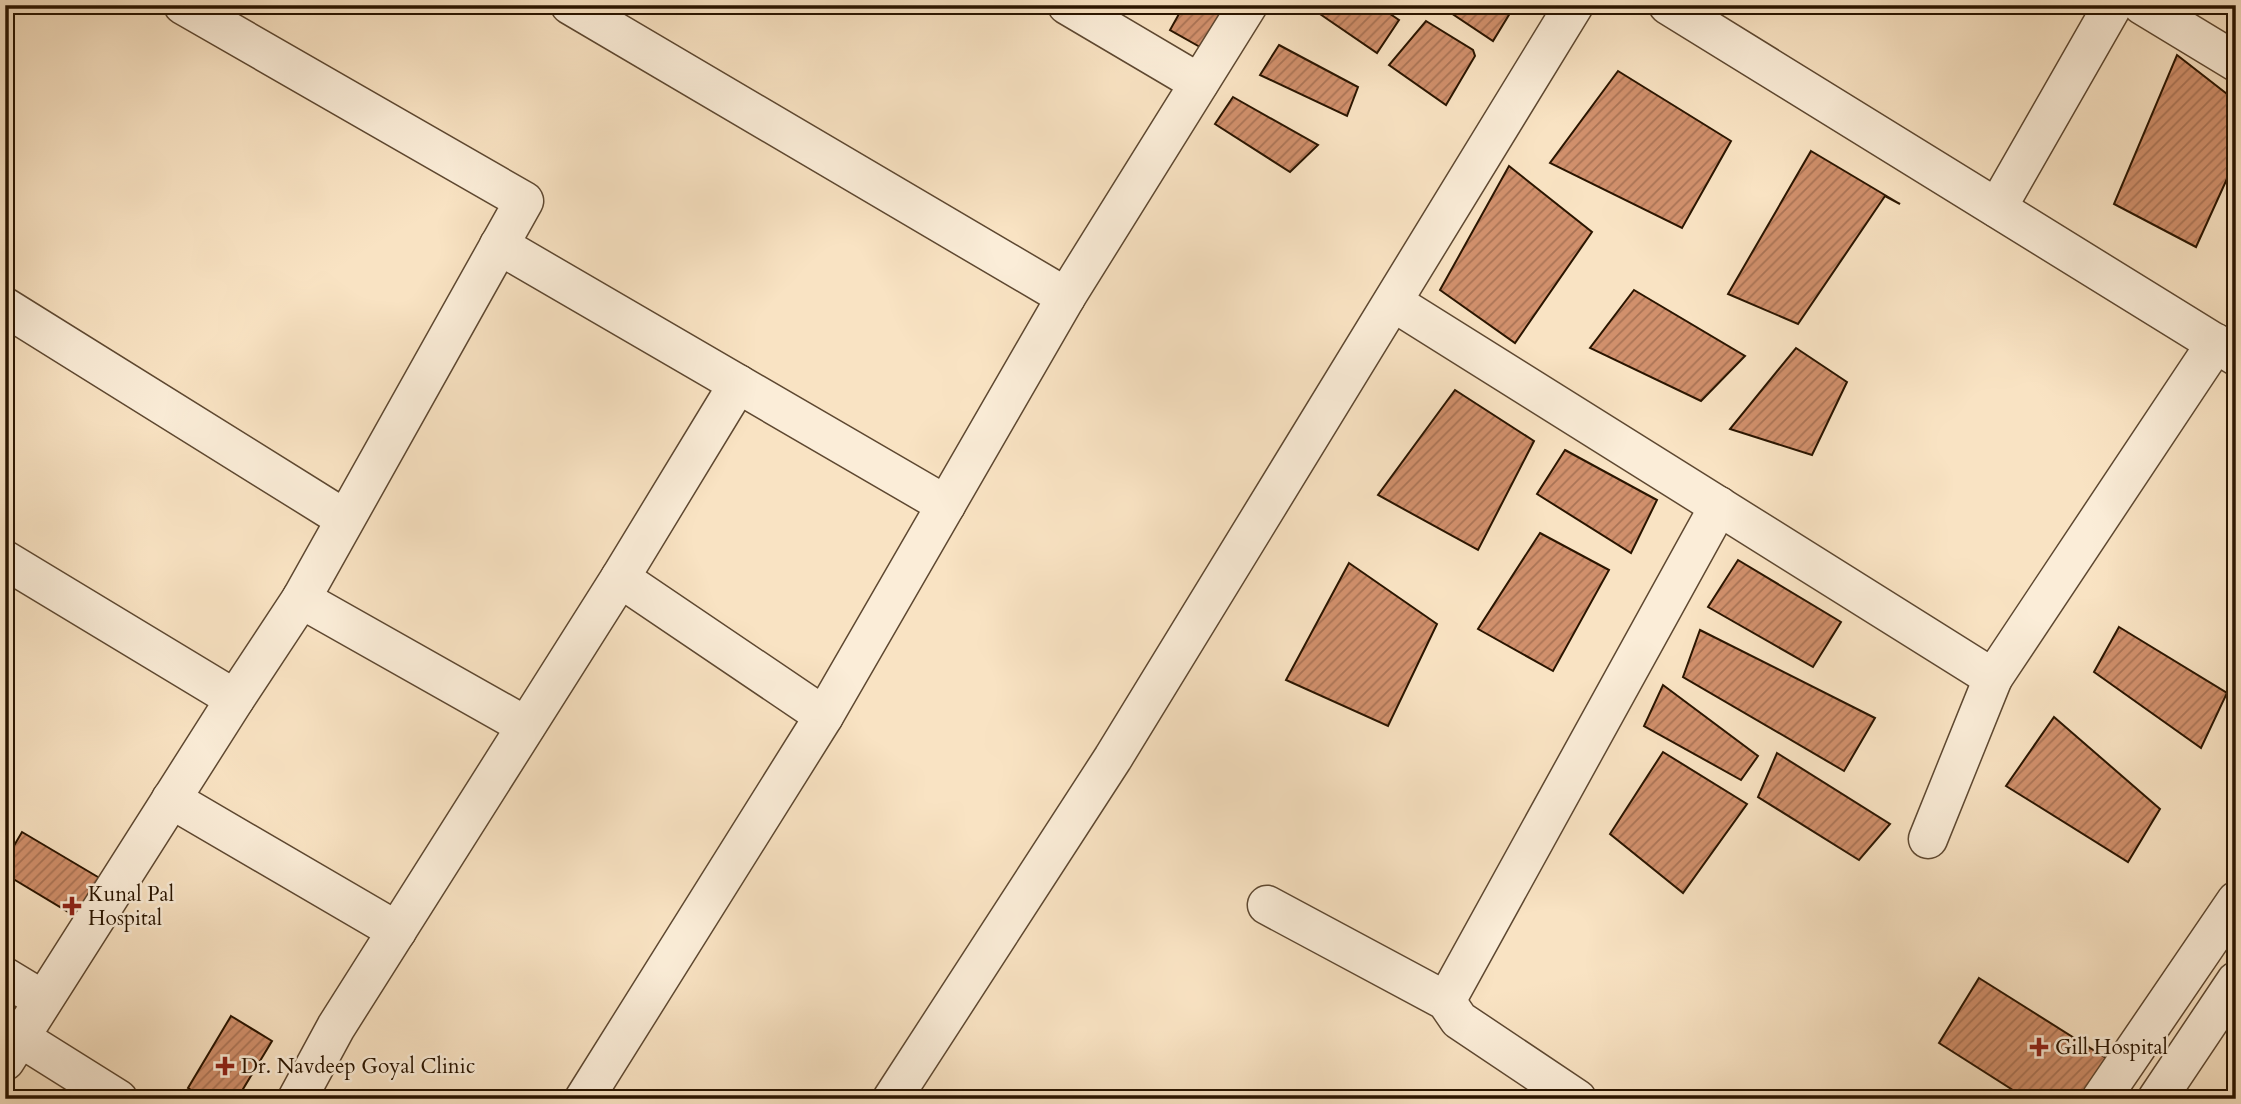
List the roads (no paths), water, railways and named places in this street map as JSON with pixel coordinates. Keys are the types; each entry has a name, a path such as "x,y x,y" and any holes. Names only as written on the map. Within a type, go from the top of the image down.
{"street":[{"path":"118,1099 12,1049 301,599 524,201 183,5"},
{"path":"1067,5 1199,83"},
{"path":"584,1099 824,716 1066,297 1248,5"},
{"path":"892,1099 1113,758 1574,5"},
{"path":"1668,5 2226,349 1993,678 1928,839"},
{"path":"1997,208 2113,5"},
{"path":"2142,5 2236,62"},
{"path":"594,11 1066,297"},
{"path":"499,245 946,505"},
{"path":"1393,302 1993,678"},
{"path":"5,307 345,519"},
{"path":"296,1099 336,1027 620,578 738,384"},
{"path":"1446,1001 1719,506"},
{"path":"5,560 235,699"},
{"path":"620,578 824,716"},
{"path":"301,599 526,726"},
{"path":"171,799 397,931"},
{"path":"2101,1099 2236,901"},
{"path":"1267,905 1446,1001 1458,1020 1577,1099"},
{"path":"5,976 43,1000"},
{"path":"2157,1099 2236,981"}],"place":[{"name":"Kunal Pal Hospital","path":"72,906"},
{"name":"Gill Hospital","path":"2039,1047"},
{"name":"Dr. Navdeep Goyal Clinic","path":"225,1066"}]}
